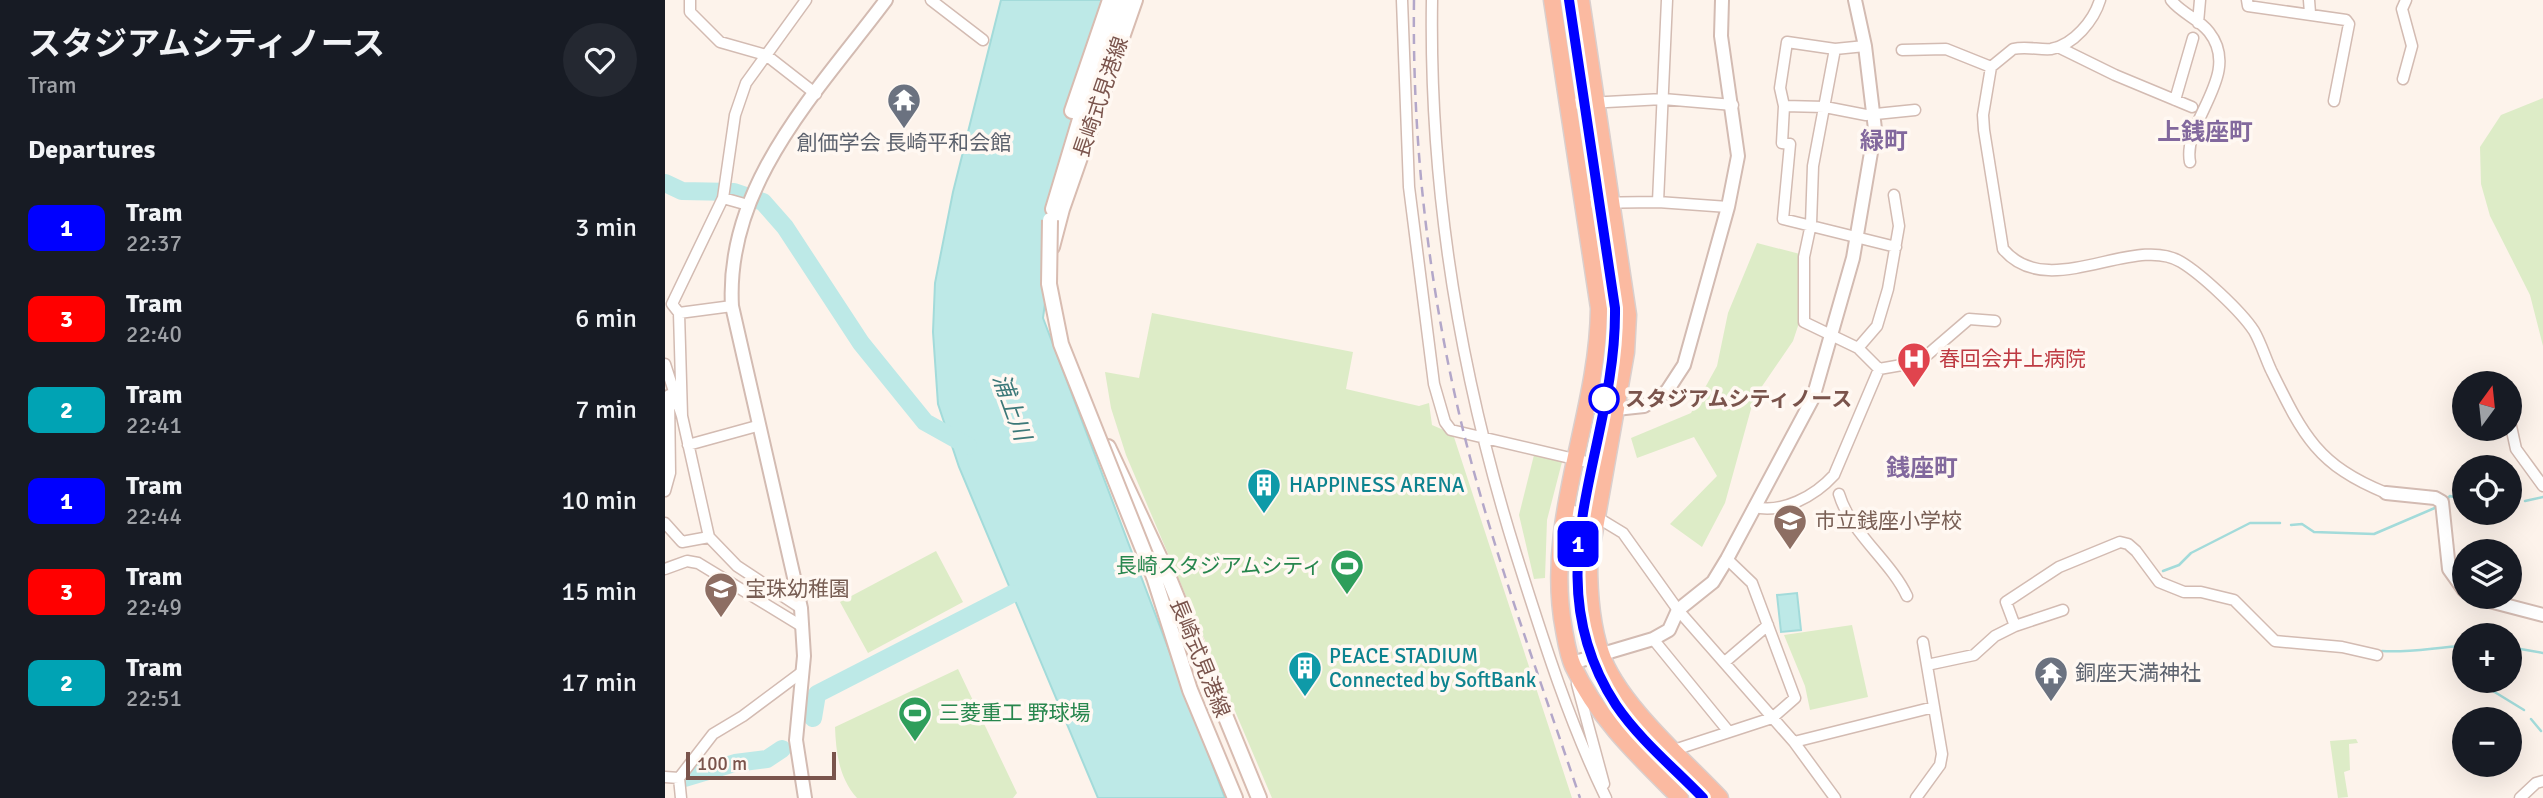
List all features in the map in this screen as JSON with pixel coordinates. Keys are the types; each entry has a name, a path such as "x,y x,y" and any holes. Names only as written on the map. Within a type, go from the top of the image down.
{"highway":[{"path":"1552,0 1599,308 1586,407 1557,559 1559,602 1571,663 1592,701 1616,734 1679,798"},
{"path":"1581,0 1628,315 1616,409 1595,516 1589,562 1590,598 1601,656 1639,713 1720,798"}],"main road":[{"path":"1050,220 1053,180 1067,127 1110,0"},
{"name":"長崎式見港線","path":"1122,0 1083,109 1050,220 1049,285 1067,363 1138,531 1190,690 1233,794"},
{"name":"長崎式見港線","path":"1135,0 1062,209 1050,258 1048,282 1053,329 1067,371 1122,475 1166,571 1259,798"},
{"path":"1093,122 1127,50 1146,0"}],"street":[{"path":"689,0 690,12 720,42 766,55 816,94"},
{"path":"682,416 679,313 672,304 723,198 735,115 746,83 806,0"},
{"path":"805,798 796,740 802,672 801,608 757,426 732,306 735,242 748,205 780,141 886,0"},
{"path":"931,0 983,40"},
{"path":"1402,0 1409,187 1434,384 1445,422 1451,430 1604,466"},
{"path":"1432,0 1439,180 1454,304 1482,437 1528,595 1577,731 1607,798"},
{"path":"1658,202 1667,0"},
{"path":"1586,407 1616,409 1644,406 1659,398 1679,373 1728,207 1738,156 1718,0"},
{"path":"1607,798 1571,663 1653,639 1669,630 1678,610 1713,582 1813,398 1858,235 1874,114 1865,46 1855,0"},
{"path":"2058,47 2091,21 2100,0"},
{"path":"2171,0 2208,30 2216,45 2218,72 2205,112 2189,143 2190,162"},
{"path":"2198,23 2200,0"},
{"path":"2247,0 2248,6 2346,20 2349,24 2334,101"},
{"path":"2309,0 2310,13"},
{"path":"2403,79 2412,46 2402,9 2406,0"},
{"path":"2175,100 2193,38"},
{"path":"1865,46 1835,49 1787,42 1780,88 1784,106 1782,143 1790,145 1783,219 1858,235 1896,247"},
{"path":"2192,107 2058,47 2013,48 1991,67 1983,115 2000,241 2007,254 2023,265 2039,269 2066,269 2157,255 2181,262 2251,327 2292,411 2308,438 2329,462 2352,479 2386,493 2435,498 2442,502 2449,569 2452,573"},
{"path":"1835,49 1813,166 1811,224 1804,257 1804,322 1858,348 1879,369"},
{"path":"1902,50 1946,49 1991,67"},
{"path":"1569,104 1597,100 1663,99 1733,105"},
{"path":"1784,106 1825,107 1874,114 1915,110"},
{"path":"1858,348 1877,326 1896,247 1899,226 1894,195"},
{"path":"723,198 748,205"},
{"path":"1582,203 1658,202 1728,207"},
{"path":"679,313 732,306"},
{"path":"1879,369 1919,362 1969,320 1995,321"},
{"path":"665,364 682,416 709,537 737,566 801,608"},
{"path":"1754,507 1770,511 1781,509 1824,485 1834,475 1879,369"},
{"path":"665,491 670,473 669,396"},
{"path":"688,445 757,426"},
{"path":"2514,441 2516,450 2543,486"},
{"path":"1839,494 1843,508 1885,564 1897,574 1907,596"},
{"path":"1565,509 1595,516 1623,533 1678,610 1726,661 1794,742 1835,798"},
{"path":"665,523 682,542 709,537"},
{"path":"2015,626 2006,602 2059,567 2120,542 2136,551 2159,582 2184,592 2234,600 2275,641 2342,647 2377,655"},
{"path":"1674,750 1772,718 1795,698 1752,583 1727,559"},
{"path":"665,569 687,561 698,563 803,627"},
{"path":"2520,609 2543,615"},
{"path":"1927,665 1974,655 1995,636 2015,626 2063,610"},
{"path":"1726,661 1768,625"},
{"path":"1653,639 1729,732"},
{"path":"1916,798 1941,760 1942,744 1923,642"},
{"path":"681,798 679,778 713,734 753,709 802,672"},
{"path":"1794,742 1934,707"},
{"path":"665,777 679,778"},
{"path":"2520,798 2536,783 2543,781"}],"green space":[{"path":"2543,98 2543,346 2530,295 2490,216 2481,184 2480,147 2501,115"},
{"path":"1757,243 1800,254 1798,326 1793,341 1754,398 1725,503 1702,547 1670,524 1717,476 1694,437 1637,458 1631,438 1691,413 1717,366 1728,313"},
{"name":"長崎スタジアムシティ","path":"1152,313 1353,352 1346,389 1419,406 1429,403 1432,425 1453,434 1572,798 1272,798 1126,455 1111,408 1105,372 1139,378"},
{"path":"1534,455 1562,462 1547,520 1545,578 1534,579 1519,515"},
{"path":"936,551 963,602 868,653 840,602"},
{"path":"1852,625 1868,697 1810,710 1805,686 1784,635"},
{"name":"三菱重工 野球場","path":"958,669 1017,793 1013,798 857,798 846,782 840,765 835,727"},
{"path":"2356,739 2358,743 2349,744 2350,770 2344,772 2348,797 2338,798 2330,741"}],"water":[{"name":"浦上川","path":"1001,0 1108,0 1065,153 1043,318 1225,798 1098,798 959,467 938,404 933,332 935,283 953,192"},
{"path":"1797,593 1801,630 1781,632 1777,595"}],"waterway":[{"path":"665,183 682,191 734,192 763,202 785,227 861,343 925,422 968,446"},
{"path":"2448,498 2452,497"},
{"path":"2525,501 2543,497"},
{"path":"2291,525 2302,524 2314,532 2374,534 2437,507"},
{"path":"2163,571 2179,565 2191,553 2250,523 2280,523"},
{"path":"813,718 817,694 1012,594"},
{"path":"2382,651 2452,647"},
{"path":"2522,649 2543,653"},
{"path":"2496,693 2524,710"},
{"path":"2531,719 2541,731"},
{"path":"685,778 735,763 767,759 782,749"}],"tram line":[{"path":"1569,0 1615,308 1612,360 1584,509 1578,558 1579,607 1591,656 1616,705 1646,741 1703,798"},
{"name":"1","path":"1569,0 1615,308 1613,351 1577,554 1578,611 1587,650 1618,708 1703,798"}],"railway":[{"path":"1414,0 1416,109 1425,217 1451,377 1489,523 1580,798"}],"place":[{"name":"創価学会 長崎平和会館","path":"904,130"},
{"name":"春回会井上病院","path":"1914,389"},
{"name":"スタジアムシティノース","path":"1604,399"},
{"name":"HAPPINESS ARENA","path":"1264,515"},
{"name":"市立銭座小学校","path":"1790,551"},
{"name":"長崎スタジアムシティ","path":"1347,596"},
{"name":"宝珠幼稚園","path":"721,619"},
{"name":"PEACE STADIUM Connected by SoftBank","path":"1305,698"},
{"name":"銅座天満神社","path":"2051,703"},
{"name":"三菱重工 野球場","path":"915,743"}],"district":[{"name":"上銭座町","path":"2205,132"},
{"name":"緑町","path":"1884,141"},
{"name":"銭座町","path":"1922,468"}]}
